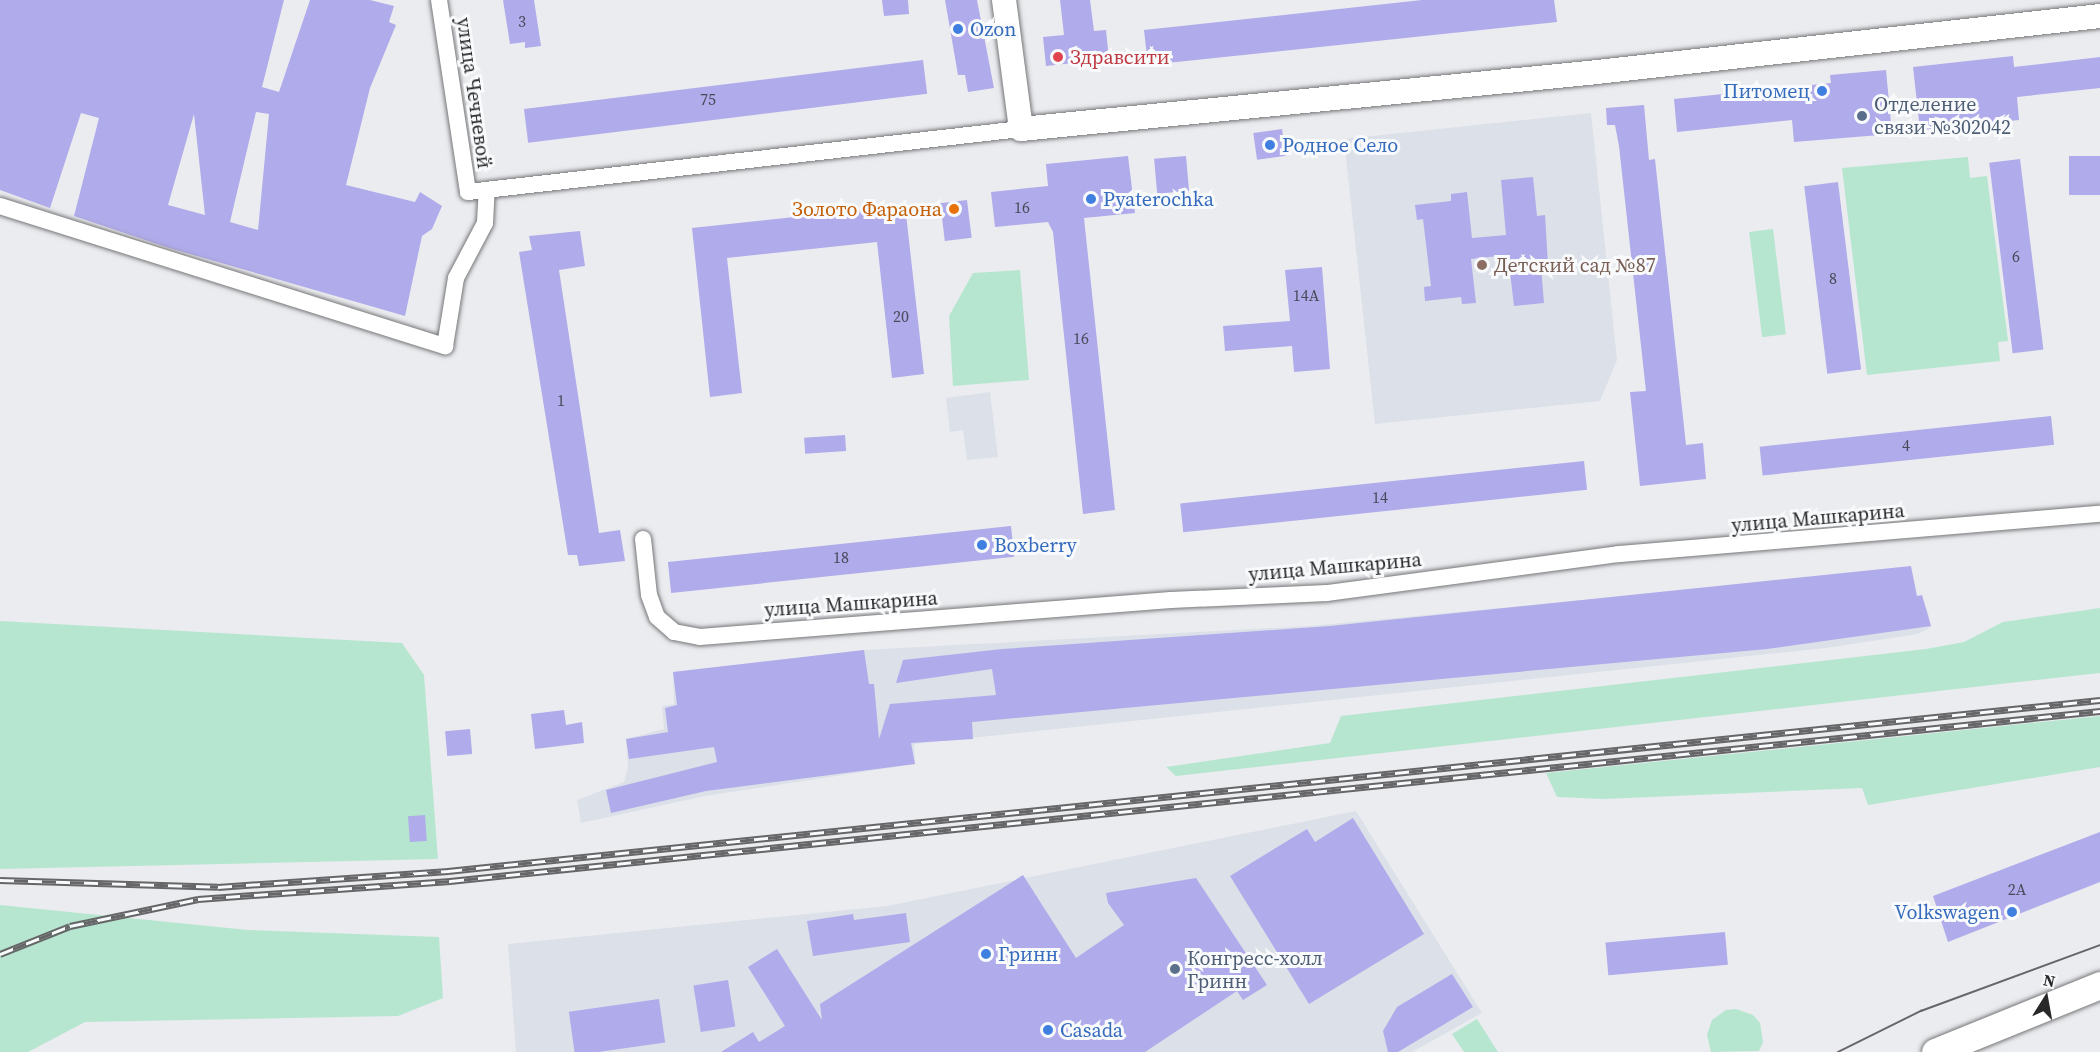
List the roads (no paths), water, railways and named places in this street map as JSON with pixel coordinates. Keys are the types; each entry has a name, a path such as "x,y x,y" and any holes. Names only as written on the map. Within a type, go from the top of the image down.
{"main road":[{"path":"1935,1052 2100,986"}],"street":[{"name":"улица Чечневой","path":"439,0 468,192 487,190"},
{"path":"1004,0 1021,129"},
{"path":"0,206 445,346 456,278 485,224 487,190 1021,129 1588,74 2100,16"},
{"name":"улица Машкарина","path":"643,539 649,595 657,617 674,632 700,637 1171,600 1327,593 1619,554 2100,514"}],"tram line":[{"path":"1838,1052 1921,1011 2100,945"}],"railway":[{"path":"0,880 218,887 448,871 2100,700"},
{"path":"0,954 70,926 198,899 450,881 2100,711"}],"place":[{"name":"Ozon","path":"958,29"},
{"name":"Здравсити","path":"1058,57"},
{"name":"Питомец","path":"1822,91"},
{"name":"Отделение связи №302042","path":"1862,116"},
{"name":"Родное Село","path":"1270,145"},
{"name":"Pyaterochka","path":"1091,199"},
{"name":"Золото Фараона","path":"954,209"},
{"name":"Детский сад №87","path":"1482,265"},
{"name":"Boxberry","path":"982,545"},
{"name":"Volkswagen","path":"2012,912"},
{"name":"Гринн","path":"986,954"},
{"name":"Конгресс-холл Гринн","path":"1175,969"},
{"name":"Casada","path":"1048,1030"}]}
